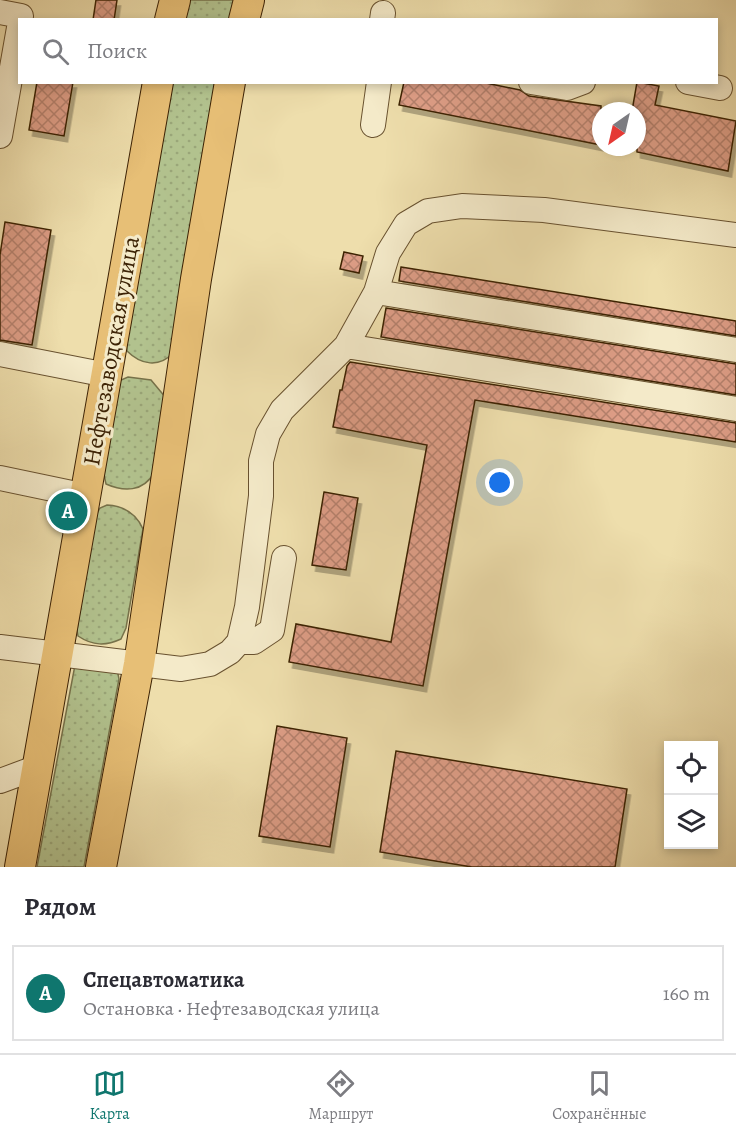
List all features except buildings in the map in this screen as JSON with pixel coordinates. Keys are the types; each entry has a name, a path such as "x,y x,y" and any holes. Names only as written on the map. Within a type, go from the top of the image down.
{"main road":[{"path":"170,18 175,0"},
{"path":"244,18 249,0"},
{"name":"Нефтезаводская улица","path":"20,867 158,84"},
{"path":"101,867 139,664 196,279 230,84"}],"street":[{"path":"0,136 18,30"},
{"path":"373,125 379,84"},
{"path":"543,84 567,88 578,84"},
{"path":"699,84 720,88"},
{"path":"0,647 181,669 210,663 230,652 239,642 247,608 261,496 261,461 268,434 282,410 346,346 376,292 388,253 406,224 428,211 462,206 544,210 736,236"},
{"path":"376,292 736,350"},
{"path":"346,346 736,409"},
{"path":"0,354 107,375"},
{"path":"0,478 86,496"},
{"path":"239,642 254,642 272,630 284,558"},
{"path":"0,782 38,767"}],"green space":[{"path":"187,0 236,0 231,18 184,18"},
{"path":"167,84 221,84 173,353 156,363 144,362 127,351 126,339"},
{"path":"128,377 151,380 166,398 154,473 144,484 133,489 106,484 104,475 117,387 121,380"},
{"path":"107,505 129,511 143,529 126,628 121,639 100,644 89,642 78,636 77,630 95,517 100,508"},
{"path":"75,665 117,669 119,679 84,867 37,867"}],"place":[{"name":"Спецавтоматика","path":"68,511"}]}
